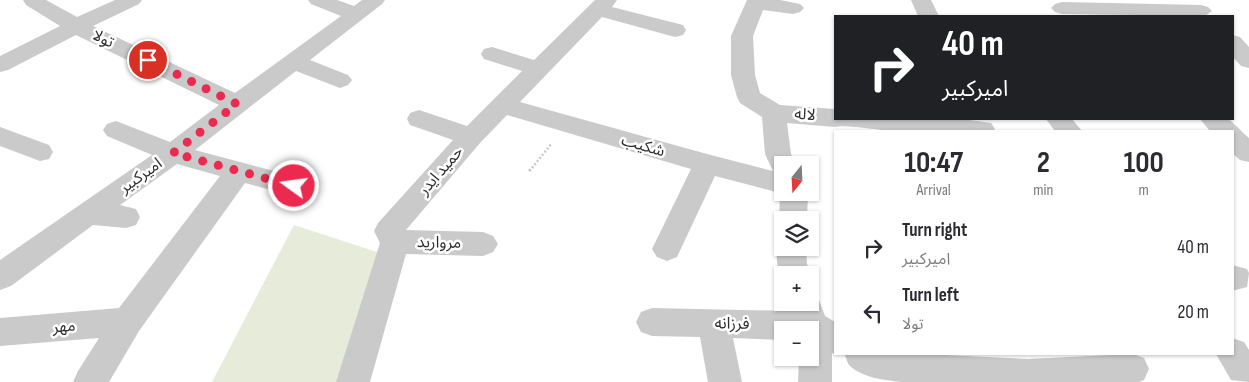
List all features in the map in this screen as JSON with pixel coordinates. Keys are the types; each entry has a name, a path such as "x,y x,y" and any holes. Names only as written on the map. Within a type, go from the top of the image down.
{"street":[{"path":"0,65 132,0"},
{"path":"318,0 365,7"},
{"path":"921,0 928,15"},
{"name":"تولا","path":"33,1 76,26 237,104"},
{"path":"779,156 774,113 749,96 743,75 742,36 757,2 793,8"},
{"path":"602,5 675,30"},
{"name":"حمید ایدر","path":"353,382 395,242 388,231 471,138 602,5"},
{"name":"امیرکبیر","path":"0,277 173,153 365,7"},
{"path":"1062,8 1199,9"},
{"path":"1234,44 1249,61"},
{"path":"492,54 539,70"},
{"path":"292,62 340,80"},
{"path":"1234,77 1249,76"},
{"name":"شکیب","path":"504,106 707,164 774,181"},
{"name":"لاله","path":"774,113 834,118"},
{"path":"419,119 471,138"},
{"path":"869,120 981,126"},
{"path":"1059,120 1068,130"},
{"path":"1213,120 1225,130"},
{"path":"116,130 173,153 294,186"},
{"path":"0,136 40,152"},
{"path":"1234,140 1249,153"},
{"path":"667,249 707,164"},
{"path":"90,382 128,321 238,172"},
{"path":"89,214 126,217"},
{"name":"مروارید","path":"395,242 483,244"},
{"name":"مهر","path":"0,332 128,321"},
{"name":"فرزانه","path":"652,322 714,324 774,323"},
{"path":"714,324 725,382"},
{"path":"863,355 877,363 972,377 1131,368"},
{"path":"815,382 817,366"}],"path":[{"path":"529,171 567,125"}],"green space":[{"path":"294,225 380,253 341,382 212,382"}],"route":[{"path":"148,60 237,104 173,153 294,186"}]}
